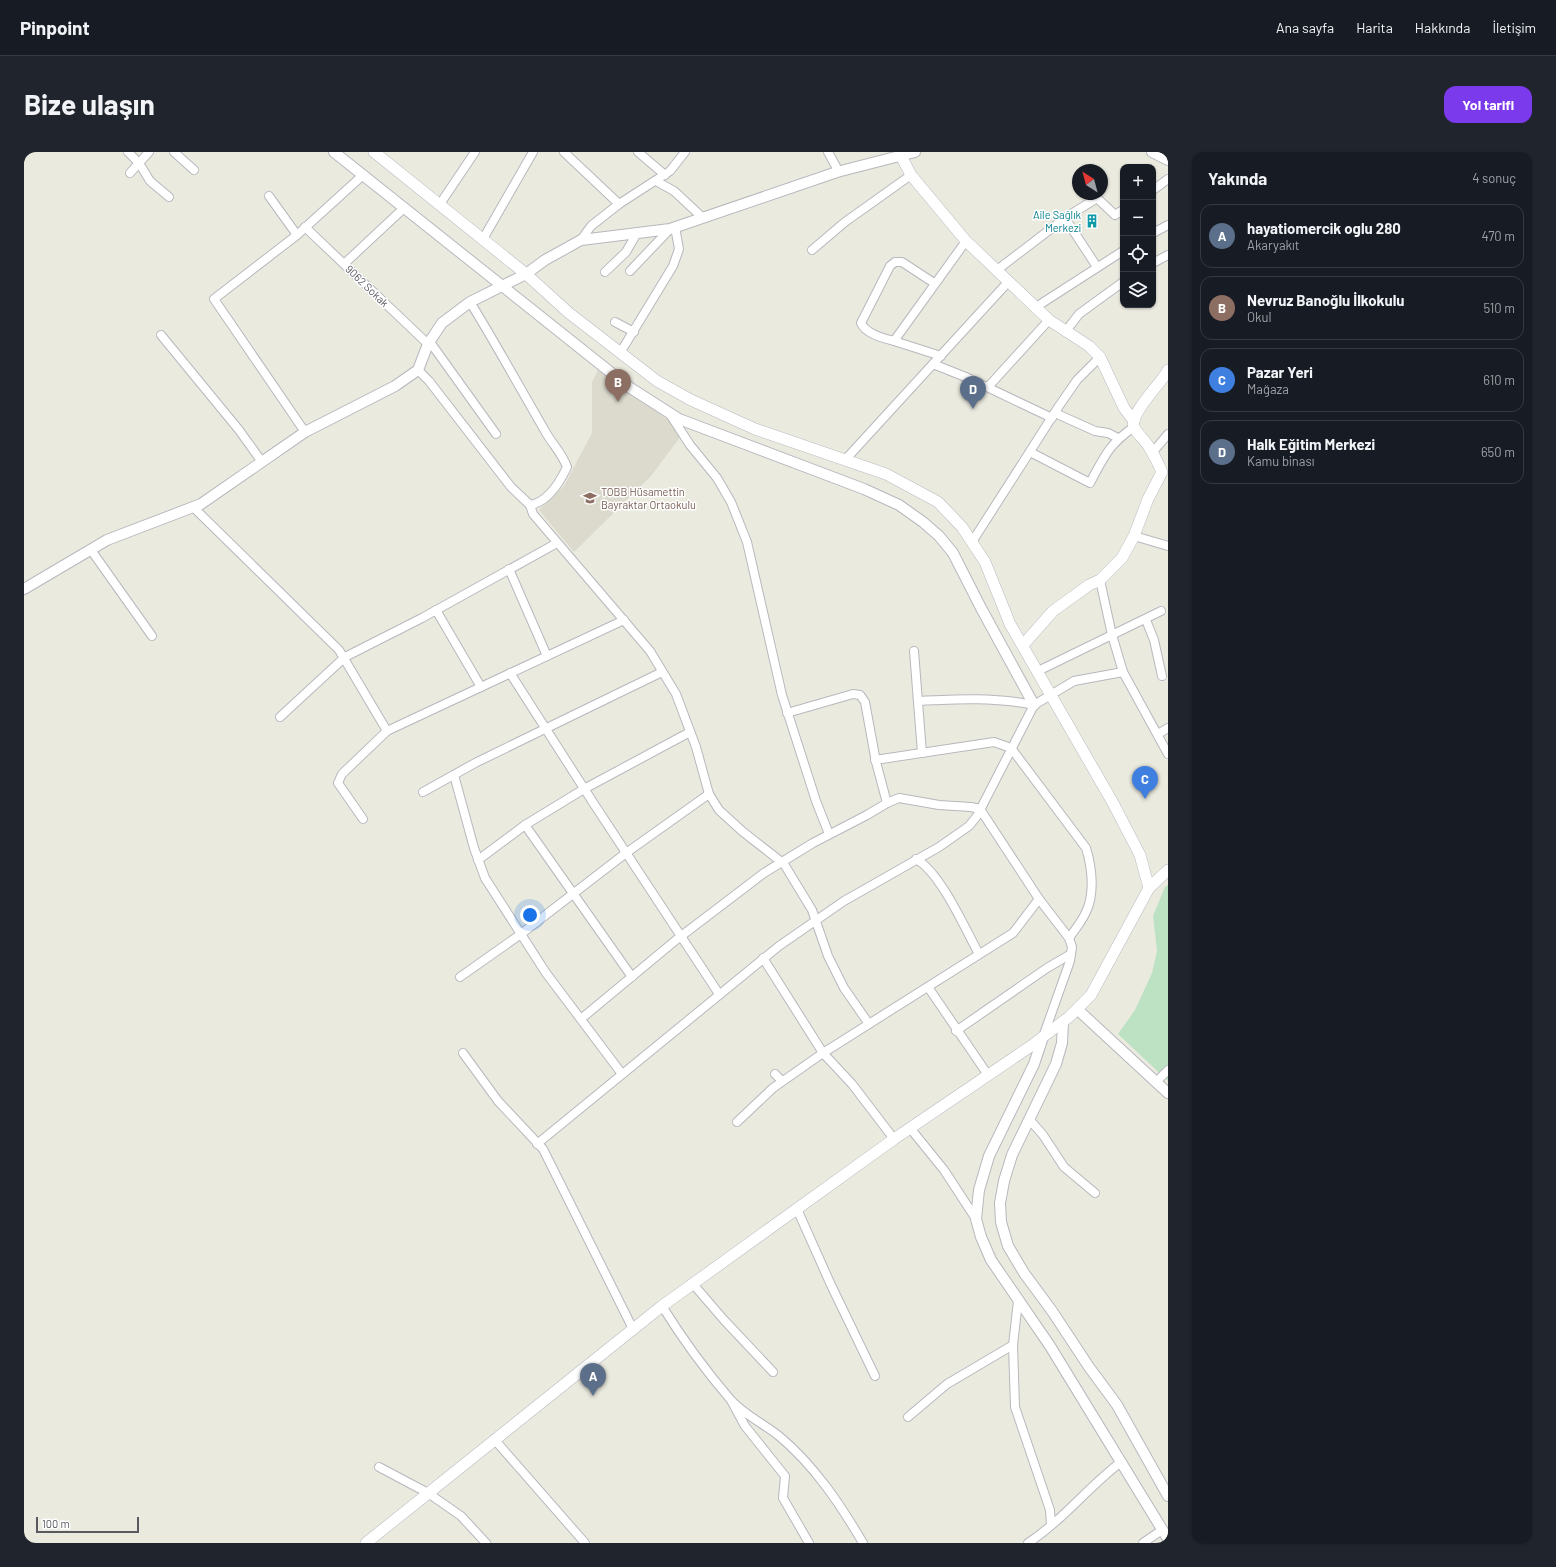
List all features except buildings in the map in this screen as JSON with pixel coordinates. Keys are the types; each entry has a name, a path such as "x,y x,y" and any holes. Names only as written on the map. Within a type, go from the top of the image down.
{"main road":[{"path":"374,152 526,274 569,313 658,382 690,400 755,429 886,474 938,502 962,527 985,562 1010,624 1051,693 1140,855 1149,888"},
{"path":"901,154 911,175 966,241 1049,320 1089,346 1100,357 1124,408 1165,471 1148,499 1134,536 1122,558 1100,580 1089,585 1053,611 1023,645"},
{"path":"1134,424 1141,406 1168,370"},
{"path":"366,1543 662,1306 894,1139 1063,1022 1091,995 1149,888 1168,870"}],"street":[{"path":"128,152 139,163 150,181 169,197"},
{"path":"130,173 149,152"},
{"path":"174,152 194,170"},
{"path":"334,152 629,387 670,414 727,439 864,489 899,505 923,522 939,536 953,553 1034,705"},
{"path":"440,204 475,152"},
{"path":"483,239 533,152"},
{"path":"564,152 619,204"},
{"path":"638,152 666,175"},
{"path":"24,589 108,540 201,504 305,432 395,386 418,370 429,343 442,323 470,302 501,285 526,274 545,260 580,240 591,226 619,204 666,175 684,152"},
{"path":"828,152 840,172"},
{"path":"580,240 672,228 840,172 901,154 915,152"},
{"path":"1152,152 1168,160"},
{"path":"305,432 214,299 297,235 363,175"},
{"path":"812,250 844,222 911,175"},
{"path":"1156,188 1168,179"},
{"path":"656,181 674,191 703,218"},
{"path":"270,196 297,235"},
{"path":"997,270 1065,218 1097,198 1115,216 1120,212"},
{"path":"344,264 404,208"},
{"path":"1065,218 1097,267"},
{"path":"1156,231 1168,225"},
{"name":"9062 Sokak","path":"306,227 429,343 496,434"},
{"path":"630,271 672,228"},
{"path":"620,352 634,332 673,266 679,249 672,228"},
{"path":"605,272 626,252 637,233"},
{"path":"894,341 934,283 966,241"},
{"path":"1036,307 1120,253"},
{"path":"1156,262 1168,254"},
{"path":"934,283 902,262 895,262 890,266 861,323 863,328 879,336 941,356"},
{"path":"845,460 1009,281"},
{"path":"1066,331 1079,314 1120,284"},
{"path":"470,302 516,378 546,433 564,456 567,467 556,486 534,504 530,505"},
{"path":"988,387 1049,320"},
{"path":"615,322 634,332"},
{"path":"160,335 239,430 262,462"},
{"path":"972,542 1077,380 1100,357"},
{"path":"933,364 1053,415 1096,431 1108,433 1118,438"},
{"path":"418,370 429,380 511,487 530,505 533,514 650,651 676,694 690,732 709,794 719,810 742,831 781,862 812,910 828,956 844,988 869,1024"},
{"path":"670,414 690,445 717,478 731,502 747,542 764,624 787,713 816,802 829,834"},
{"path":"1030,452 1090,483 1108,450 1118,438 1134,424"},
{"path":"1152,453 1168,434"},
{"path":"193,507 340,650 387,731"},
{"path":"1134,536 1168,546"},
{"path":"280,717 345,657 436,610 557,543"},
{"path":"91,550 152,636"},
{"path":"509,569 547,656"},
{"path":"1100,580 1112,635 1123,672 1168,754"},
{"path":"436,610 481,687"},
{"path":"1038,671 1146,620 1161,611"},
{"path":"364,819 338,783 342,774 387,731 624,620"},
{"path":"1146,620 1154,640 1162,676"},
{"path":"914,651 922,752"},
{"path":"423,792 454,774 662,672"},
{"path":"537,1144 763,958 815,920 916,860 969,826 977,816 1034,705 1051,693 1074,681 1123,672"},
{"path":"510,673 584,789 719,994"},
{"path":"787,713 853,694 860,695 865,702 875,760 888,803"},
{"path":"918,701 980,698 1014,701 1034,705"},
{"path":"1158,734 1168,728"},
{"path":"478,860 525,825 584,789 690,732"},
{"path":"875,760 994,742 1011,748 1086,848 1090,863 1090,899 1086,912 1069,938"},
{"path":"454,774 478,860 485,878 546,972 582,1018 622,1074"},
{"path":"460,977 521,934 626,853 709,794"},
{"path":"582,1018 681,936 764,873 829,834 888,803 899,798 939,805 971,807 980,810 1039,899 1069,938 1072,948 1034,1064 989,1156 979,1190 976,1219"},
{"path":"525,825 572,894 632,977"},
{"path":"916,860 925,864 950,899 979,954"},
{"path":"737,1122 782,1081 823,1053 1013,933 1039,899"},
{"path":"956,1031 1071,954"},
{"path":"763,958 823,1053 852,1084 894,1139"},
{"path":"928,987 956,1031 988,1075"},
{"path":"1077,1009 1168,1093"},
{"path":"1063,1022 1062,1043 1056,1064 1012,1155 1004,1181 1000,1203 1002,1222 1008,1246 1024,1273 1117,1405 1168,1496"},
{"path":"463,1053 498,1101 543,1149 633,1329"},
{"path":"1156,1082 1168,1070"},
{"path":"775,1074 782,1081"},
{"path":"1029,1119 1043,1135 1064,1167 1095,1193"},
{"path":"910,1128 944,1170 976,1219 981,1237 991,1260 1050,1346 1168,1539"},
{"path":"797,1209 831,1285 875,1376"},
{"path":"693,1284 724,1320 773,1372"},
{"path":"1018,1301 1013,1345 1015,1408 1050,1510 1051,1525"},
{"path":"662,1306 679,1333 732,1400 745,1426 785,1476 783,1498 809,1543"},
{"path":"908,1417 947,1384 1013,1345"},
{"path":"732,1400 779,1437 812,1468 863,1543"},
{"path":"494,1439 584,1543"},
{"path":"1028,1543 1051,1525 1102,1477 1121,1462"},
{"path":"379,1467 428,1493 461,1516 486,1543"},
{"path":"1143,1543 1162,1530"}],"shaded area":[{"path":"598,370 606,374 672,423 681,436 651,476 574,552 539,510 564,486 592,433 592,382"}],"green space":[{"path":"1168,885 1168,1081 1118,1034 1135,1010 1152,973 1157,951 1153,916 1165,887"}],"place":[{"name":"Aile Sağlık Merkezi","path":"1092,221"},
{"name":"Nevruz Banoğlu İlkokulu","path":"618,402"},
{"name":"Halk Eğitim Merkezi","path":"973,409"},
{"name":"TOBB Hüsamettin Bayraktar Ortaokulu","path":"590,498"},
{"name":"Pazar Yeri","path":"1145,799"},
{"name":"hayatiomercik oglu 280","path":"593,1396"}]}
